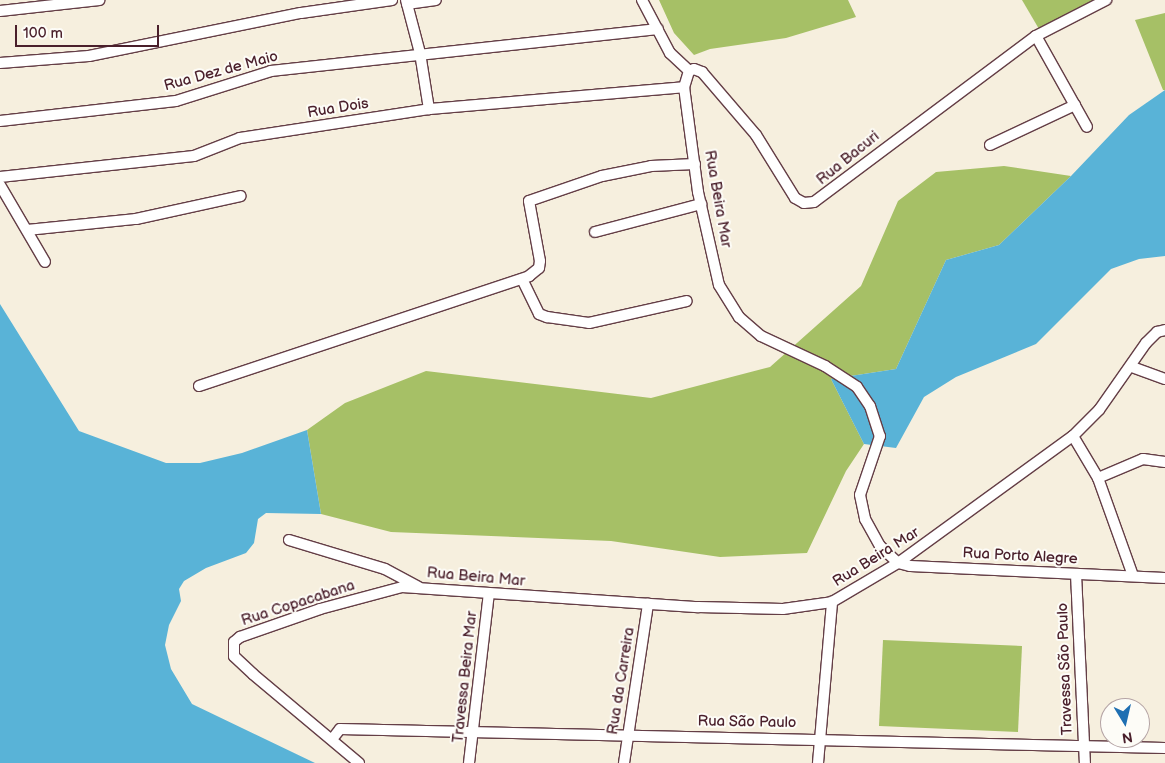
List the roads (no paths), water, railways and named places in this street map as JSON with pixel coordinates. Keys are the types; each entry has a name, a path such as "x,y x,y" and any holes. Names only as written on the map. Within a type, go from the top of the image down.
{"street":[{"path":"0,10 99,0"},
{"path":"0,64 89,56 301,13 392,0"},
{"path":"429,109 420,53 407,2 436,0"},
{"name":"Rua Bacuri","path":"642,0 670,53 689,71 694,68 702,72 756,135 795,198 804,203 814,202 1036,36 1106,0"},
{"name":"Rua Dez de Maio","path":"0,121 176,101 272,71 420,53 658,29"},
{"path":"1036,36 1087,127"},
{"name":"Rua Beira Mar","path":"689,71 684,88 701,204 719,284 738,317 761,336 825,366 857,387 870,406 880,436 860,495 865,519 880,546 898,563"},
{"name":"Rua Dois","path":"0,177 194,156 240,138 429,109 684,88"},
{"path":"990,145 1075,105"},
{"path":"199,386 522,279 539,268 540,260 529,202 602,176 651,166 695,164"},
{"path":"0,185 46,262"},
{"path":"27,230 136,219 241,196"},
{"path":"595,232 701,204"},
{"path":"522,279 539,314 547,317 589,323 687,301"},
{"name":"Rua Beira Mar","path":"402,587 419,586 489,594 648,604 783,609 832,602 898,563 1073,436 1099,410 1132,367 1146,343 1165,330"},
{"path":"1132,367 1165,379"},
{"path":"1073,436 1098,478 1133,576"},
{"path":"1098,478 1143,460 1165,462"},
{"path":"289,540 378,567 419,586"},
{"name":"Rua Porto Alegre","path":"898,563 1165,578"},
{"name":"Travessa São Paulo","path":"1076,574 1085,763"},
{"name":"Rua Copacabana","path":"359,763 337,747 333,738 234,656 234,642 240,637 320,609 402,587"},
{"name":"Travessa Beira Mar","path":"469,763 489,594"},
{"path":"818,763 832,602"},
{"name":"Rua da Carreira","path":"624,763 648,604"},
{"name":"Rua São Paulo","path":"333,738 340,730 1165,748"}],"water":[{"path":"1165,90 1165,256 1139,259 1111,269 1036,344 956,377 924,397 896,448 864,444 831,379 896,369 946,260 999,245 1071,176 1129,115"},
{"path":"0,304 79,431 166,463 200,463 242,453 307,430 321,514 266,513 258,519 254,543 246,553 206,568 184,581 179,589 181,601 169,625 165,645 171,669 192,704 315,763 0,763"}]}
